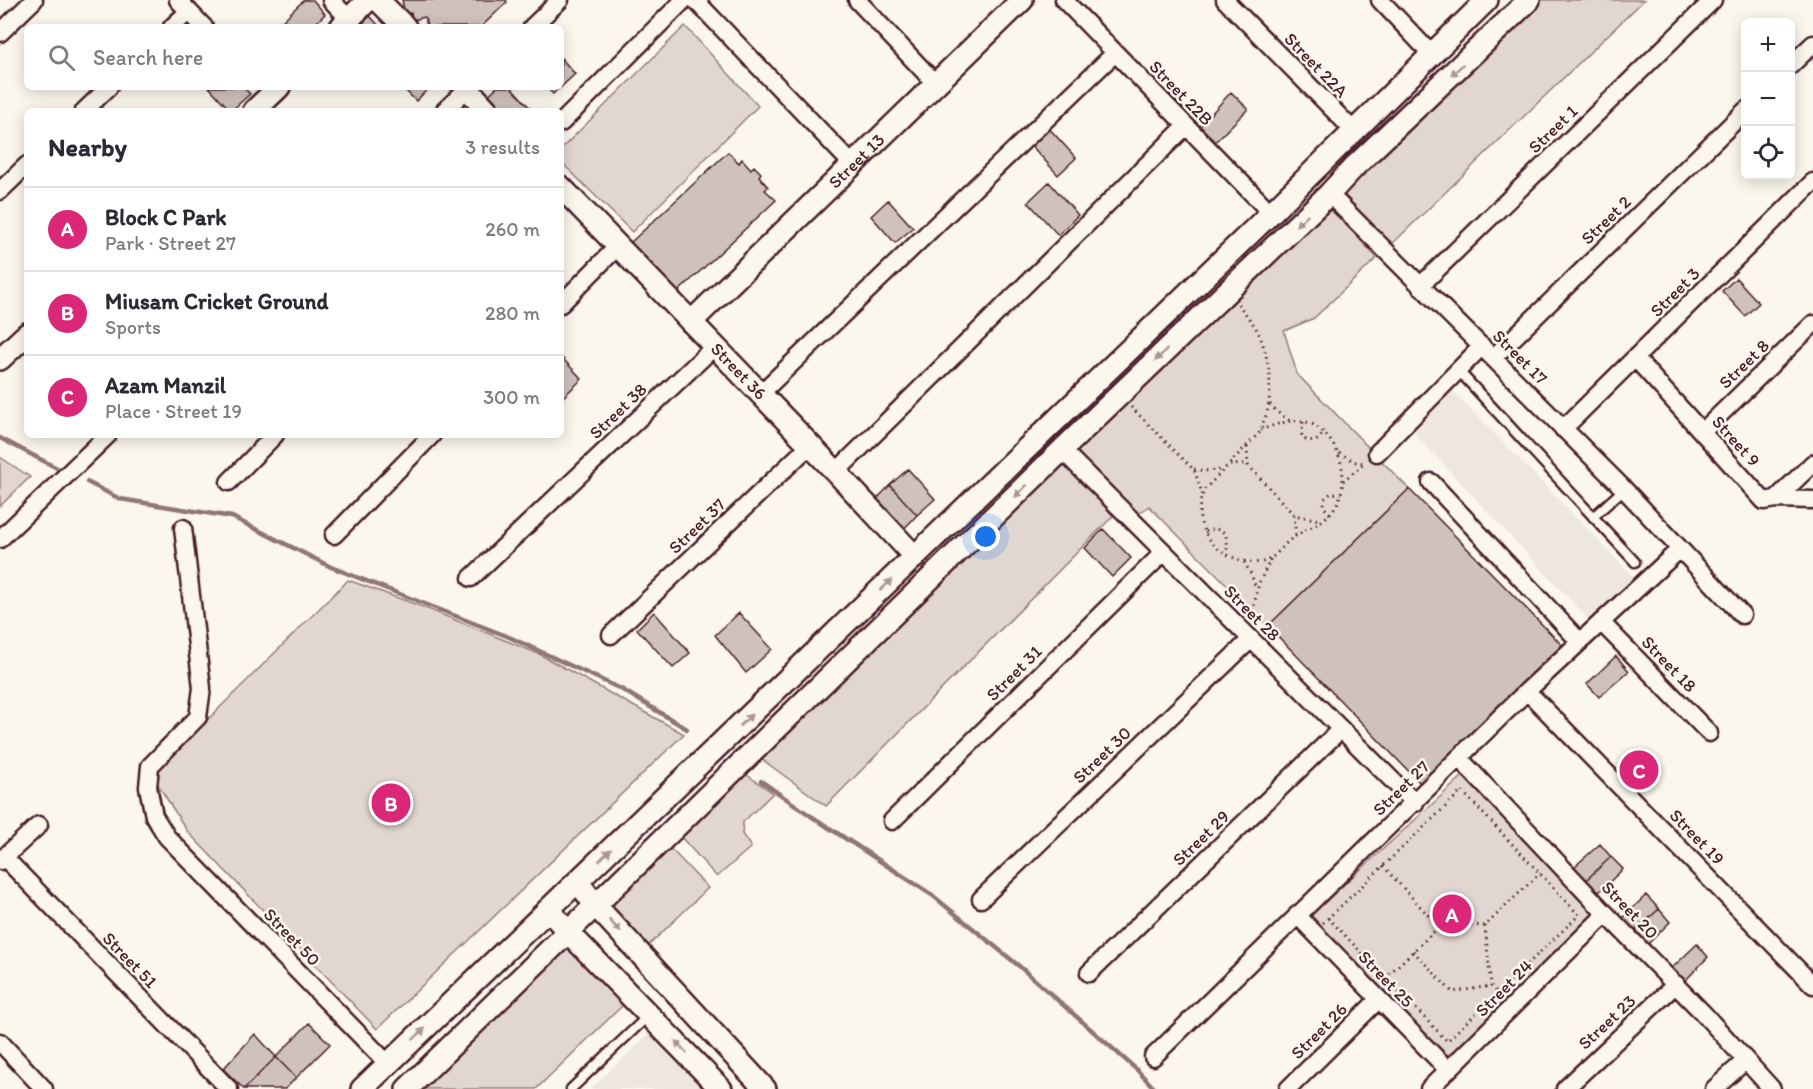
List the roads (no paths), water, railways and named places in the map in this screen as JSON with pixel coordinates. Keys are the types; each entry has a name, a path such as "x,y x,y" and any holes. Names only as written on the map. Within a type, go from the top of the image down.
{"street":[{"path":"0,33 34,0"},
{"path":"332,0 345,23 368,0"},
{"path":"378,0 402,24"},
{"path":"535,24 560,0"},
{"path":"564,120 684,0"},
{"path":"695,0 854,165"},
{"path":"857,0 936,84"},
{"name":"Street 22B","path":"1064,0 1271,213"},
{"name":"Street 22A","path":"1225,0 1354,131"},
{"path":"1380,0 1432,55"},
{"path":"362,1089 1271,213 1487,0"},
{"path":"407,1089 1062,450 1529,0"},
{"name":"Street 1","path":"1420,286 1713,0"},
{"name":"Street 13","path":"691,322 854,165 1016,2"},
{"path":"174,24 184,6 201,24"},
{"path":"1469,18 1488,40"},
{"path":"1795,62 1813,44"},
{"path":"760,394 1115,53"},
{"path":"87,108 106,90"},
{"path":"447,108 465,90"},
{"path":"469,90 485,108"},
{"name":"Street 2","path":"1371,458 1458,370 1487,352 1741,115"},
{"path":"836,472 1186,126"},
{"path":"0,191 24,168"},
{"name":"Street 3","path":"1563,429 1813,182"},
{"name":"Street 36","path":"564,190 915,557"},
{"name":"Street 17","path":"1329,194 1624,489 1742,615"},
{"path":"564,301 618,246"},
{"path":"1200,280 1222,296"},
{"name":"Street 8","path":"1702,432 1813,324"},
{"path":"0,359 24,337"},
{"name":"Street 38","path":"471,578 714,347"},
{"name":"Street 9","path":"1636,359 1764,501 1776,499"},
{"path":"0,539 105,438"},
{"path":"229,482 272,438"},
{"path":"334,535 429,438"},
{"name":"Street 37","path":"611,635 810,446"},
{"name":"Street 28","path":"1062,450 1414,803"},
{"path":"1776,499 1813,463"},
{"path":"1431,482 1580,642"},
{"path":"1776,499 1813,500"},
{"path":"968,505 986,525"},
{"name":"Street 50","path":"183,528 202,688 198,717 150,766 148,787 154,816 167,837 388,1064"},
{"name":"Street 27","path":"1153,1058 1527,691 1680,549"},
{"name":"Street 31","path":"892,821 1164,552"},
{"name":"Street 18","path":"1601,622 1709,733"},
{"name":"Street 30","path":"981,899 1245,634"},
{"name":"Street 19","path":"1527,691 1813,985"},
{"name":"Street 29","path":"1089,973 1340,730"},
{"name":"Street 20","path":"1460,759 1554,860 1676,984 1772,1089"},
{"path":"2,859 39,825"},
{"name":"Street 51","path":"2,859 229,1089"},
{"path":"578,882 596,906 765,1089"},
{"path":"549,910 721,1089"},
{"name":"Street 24","path":"1429,1089 1606,914"},
{"name":"Street 25","path":"1297,915 1448,1070"},
{"name":"Street 23","path":"1565,1089 1676,984"},
{"name":"Street 26","path":"1288,1089 1374,996"},
{"path":"0,1042 44,1089"},
{"path":"1714,1089 1746,1060"}],"lane":[{"path":"1458,370 1635,562"},
{"path":"1593,517 1624,489"},
{"path":"572,1089 650,1015"}],"waterway":[{"path":"0,438 57,468"},
{"path":"87,482 120,499 232,517 331,567 509,637 621,689 687,729"},
{"path":"761,781 932,895 1019,966 1137,1070 1155,1089"}],"place":[{"name":"Azam Manzil","path":"1639,770"},
{"name":"Miusam Cricket Ground","path":"391,803"},
{"name":"Block C Park","path":"1452,914"}]}
